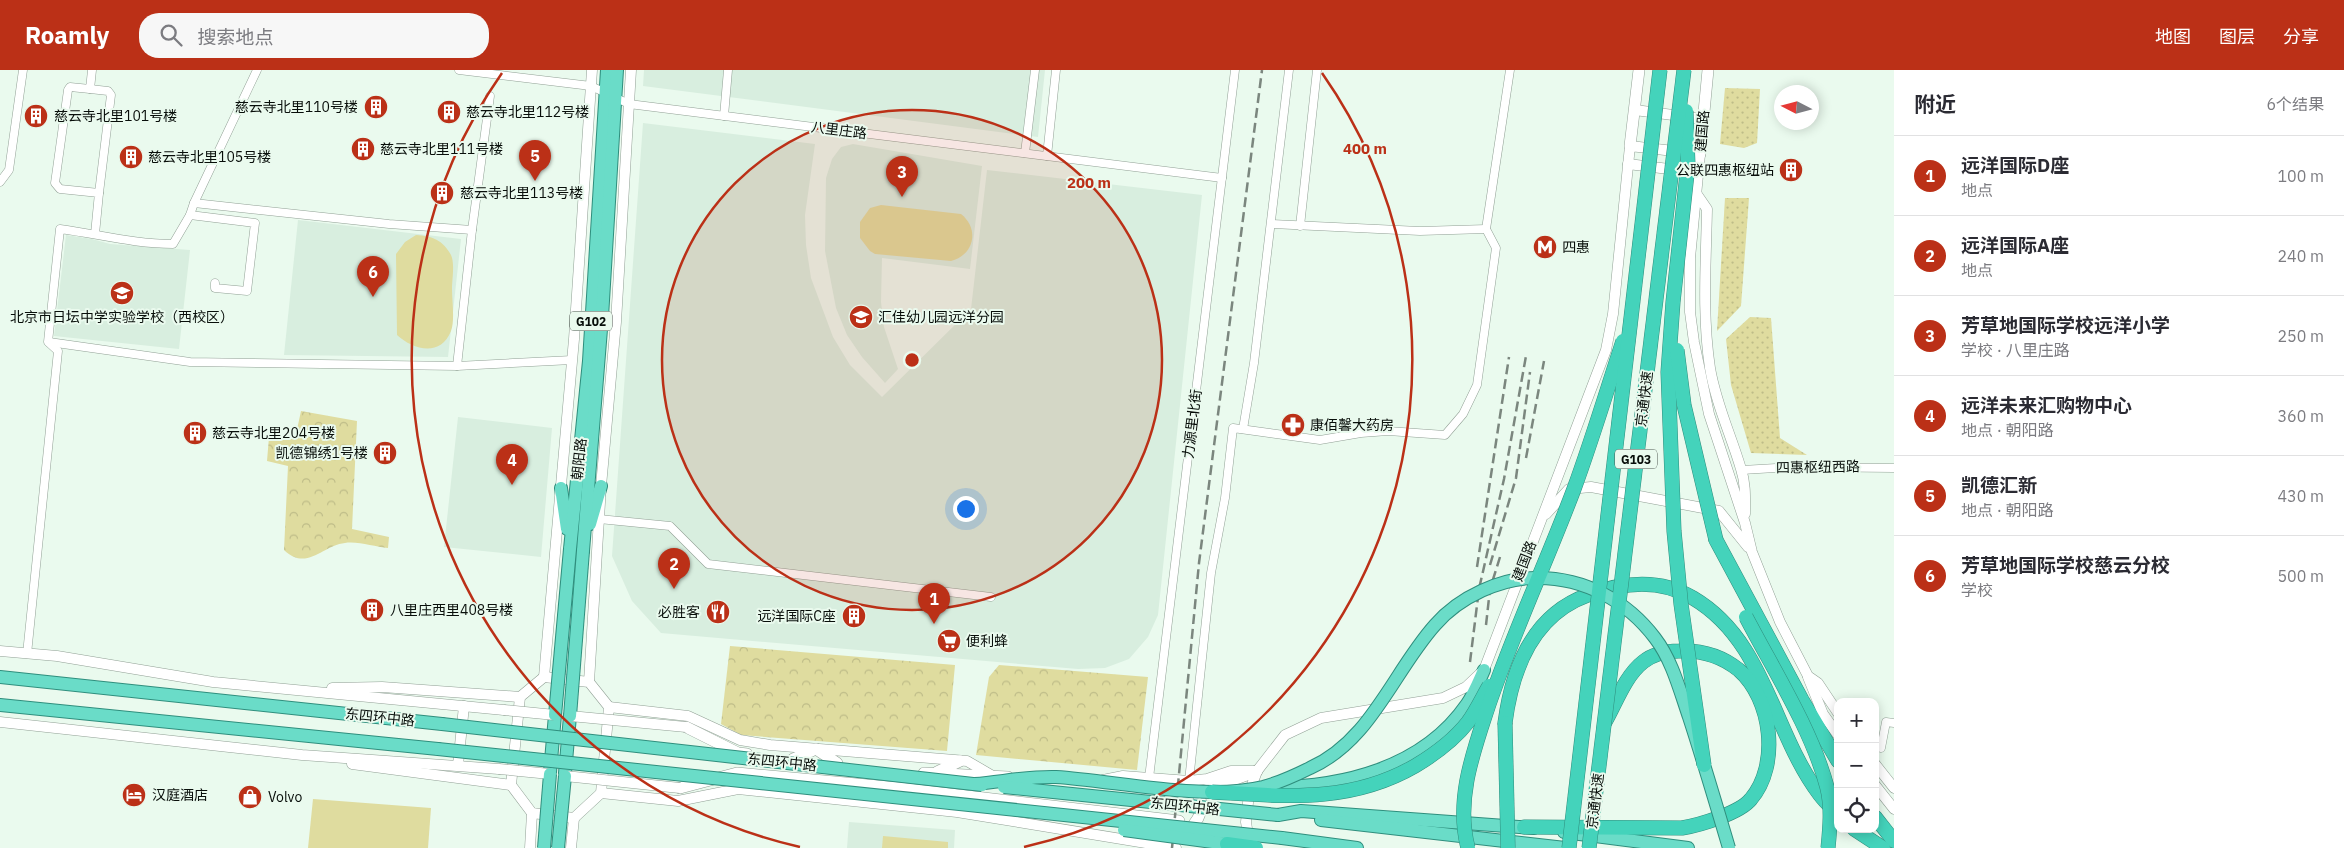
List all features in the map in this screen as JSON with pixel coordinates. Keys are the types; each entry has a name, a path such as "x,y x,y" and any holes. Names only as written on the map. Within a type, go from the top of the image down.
{"highway":[{"name":"朝阳路","path":"607,70 610,95"},
{"name":"朝阳路","path":"558,848 570,716 576,550 589,361 610,95 617,70"},
{"name":"京通快速","path":"1569,848 1633,314 1660,70"},
{"name":"京通快速","path":"1589,848 1684,70"},
{"path":"1684,70 1688,165 1673,302 1668,372 1674,531 1681,604 1704,765"},
{"path":"1673,302 1684,405 1716,540 1746,617 1814,751 1827,788 1831,824 1828,848"},
{"path":"1468,848 1465,837 1464,799 1471,758 1503,662 1574,488 1633,314"},
{"path":"576,550 601,486"},
{"path":"561,488 576,550"},
{"path":"1716,540 1802,700 1834,754"},
{"name":"朝阳路","path":"544,848 555,715 576,550"},
{"path":"1262,787 1312,768 1337,752 1360,732 1414,651 1435,624 1447,613 1488,589 1507,581 1531,578 1556,578 1579,582 1605,593 1657,639 1677,680 1728,848"},
{"path":"1508,848 1505,723 1509,693 1520,660 1537,630 1555,613 1577,598 1605,588 1623,585 1669,586 1700,602 1722,618 1743,644 1767,705 1810,779 1820,795 1834,810"},
{"path":"1603,725 1630,676 1643,662 1657,654 1690,650 1709,653 1724,660 1757,683"},
{"path":"975,784 1053,777 1205,792 1296,797 1337,794 1370,787 1402,774 1444,747 1468,722 1503,662"},
{"path":"0,668 64,684"},
{"path":"1205,792 1262,787 1289,787 1358,778 1416,752 1447,729 1468,703 1484,670"},
{"name":"东四环中路","path":"0,677 975,784 1278,815 1565,848"},
{"name":"东四环中路","path":"0,705 438,749 1282,838 1357,848"},
{"path":"1524,827 1682,828 1710,822 1751,800 1764,777 1769,751 1767,705"},
{"path":"0,714 63,712"},
{"path":"974,806 1232,847 1256,848"},
{"path":"1278,815 1301,811 1524,827 1688,848"},
{"path":"1879,824 1890,843"},
{"path":"1864,833 1890,843"},
{"path":"1311,842 1333,848"}],"main road":[{"path":"1630,146 1639,70"},
{"name":"建国路","path":"1700,154 1708,70"},
{"name":"东四环中路","path":"686,727 738,753 934,774 991,776 1177,793 1205,792 1258,770"},
{"path":"794,759 816,749 837,763"},
{"path":"934,774 960,761"},
{"name":"东四环中路","path":"680,788 737,772 900,788 1194,824 1232,847"},
{"path":"1189,781 1205,792 1201,816 1194,824"},
{"path":"1102,812 1104,786"}],"street":[{"path":"0,182 9,170 23,70"},
{"path":"90,89 92,70"},
{"path":"48,342 60,229 95,234 126,242 172,244 190,215 194,202 257,70"},
{"name":"八里庄路","path":"459,70 591,86 629,104 1222,178"},
{"name":"朝阳路","path":"544,677 572,360 592,70"},
{"name":"朝阳路","path":"589,682 601,486 616,322 631,70"},
{"path":"724,116 728,70"},
{"path":"1025,153 1035,70"},
{"path":"1047,156 1056,70"},
{"name":"力源里北街","path":"1149,778 1235,70"},
{"path":"1243,429 1254,363 1272,224 1289,70"},
{"path":"1300,226 1317,70"},
{"path":"1189,781 1211,573 1225,498 1233,428 1320,440 1361,433 1388,432 1445,435 1463,414 1477,385 1496,248 1486,229 1510,70"},
{"path":"95,234 111,94 108,91 70,87 68,90 55,183 60,189 99,193"},
{"path":"457,366 472,230 490,96"},
{"path":"1635,110 1703,119"},
{"path":"1698,172 1628,164 1630,146 1700,154"},
{"name":"建国路","path":"1700,154 1690,258 1690,312 1694,342 1709,414 1745,523"},
{"name":"建国路","path":"1258,770 1285,735 1321,718 1443,698 1466,687 1484,670 1606,350 1613,314 1628,164"},
{"path":"1696,193 1707,209 1704,324 1710,368 1718,407 1742,470 1745,493 1745,523 1752,552 1780,622 1808,676 1823,714 1834,729"},
{"path":"194,202 389,224 472,230"},
{"path":"190,215 255,223 247,291 215,288 215,283"},
{"path":"1272,224 1420,232 1486,229"},
{"path":"48,342 190,362 457,366 572,360"},
{"path":"27,654 58,351 48,342"},
{"name":"四惠枢纽西路","path":"1742,470 1793,467 1894,468"},
{"path":"1536,532 1548,511 1569,489 1591,487 1720,511 1752,552"},
{"path":"599,519 670,526 708,564 991,597"},
{"name":"东四环中路","path":"0,651 57,656 213,682 686,727"},
{"path":"1808,676 1818,683 1834,707"},
{"path":"530,848 532,813 511,785 520,697 544,677 589,682 609,707 601,793 574,818 571,848"},
{"name":"东四环中路","path":"268,687 382,687 520,697"},
{"path":"458,765 464,706"},
{"name":"东四环中路","path":"609,707 688,716 740,740 816,749 967,761 991,776"},
{"name":"东四环中路","path":"0,722 302,755 458,765 680,788"},
{"path":"1881,748 1886,722 1894,723"},
{"name":"东四环中路","path":"302,755 344,763 511,785"},
{"path":"1879,769 1894,788"},
{"path":"1252,848 1246,822 1249,793 1258,770"},
{"name":"东四环中路","path":"1086,784 1123,776 1189,781 1207,779 1231,771 1258,770"},
{"path":"1877,788 1894,809"},
{"path":"601,793 678,801 738,789 956,812 1176,848"},
{"path":"532,813 574,818"}],"shaded area":[{"path":"644,70 1045,70 1038,137 643,86"},
{"path":"643,123 815,144 805,215 806,245 811,278 833,337 850,365 882,397 971,309 987,170 1202,195 1158,615 1148,637 1129,659 1105,668 1078,669 661,633 632,601 612,556"},
{"path":"853,144 982,166 970,269 882,258 881,302 884,327 898,369 885,383 862,357 847,335 836,308 825,251 826,178 832,159 841,147"},
{"path":"298,220 461,239 448,357 284,355"},
{"name":"北京市日坛中学实验学校（西校区）","path":"66,235 110,244 190,250 179,349 54,336"},
{"path":"458,417 552,428 541,557 444,547"},
{"path":"849,822 955,830 954,848 847,848"}],"green space":[{"path":"1725,88 1760,89 1757,143 1744,148 1720,144"},
{"path":"1725,198 1749,198 1741,306 1717,331"},
{"path":"881,205 961,214 971,227 972,241 965,253 951,261 875,254 870,251 860,238 860,222 870,208"},
{"path":"416,235 427,236 441,242 451,255 453,262 452,327 441,345 434,348 418,347 397,335 396,254 405,242"},
{"path":"1750,317 1771,318 1780,438 1807,455 1751,453 1731,385 1726,339"},
{"path":"301,411 357,421 352,529 389,537 388,548 345,543 308,558 292,556 284,550 288,466 267,461 269,437 295,439"},
{"path":"730,646 955,665 947,751 741,735 721,724"},
{"path":"999,665 1148,677 1137,770 976,755 989,677"},
{"path":"313,799 431,808 428,848 308,848"},
{"path":"883,836 948,842 948,848 882,848"}],"railway":[{"path":"1172,848 1199,563 1262,70"},
{"path":"1470,662 1479,589 1504,479 1526,356"},
{"path":"1477,567 1509,357"},
{"path":"1526,458 1544,361"},
{"path":"1490,565 1516,478 1530,372"},
{"path":"1486,625 1490,589 1500,557"}],"place":[{"name":"慈云寺北里110号楼","path":"376,107"},
{"name":"慈云寺北里112号楼","path":"449,112"},
{"name":"慈云寺北里101号楼","path":"36,116"},
{"name":"慈云寺北里111号楼","path":"363,149"},
{"name":"慈云寺北里105号楼","path":"131,157"},
{"name":"公联四惠枢纽站","path":"1791,170"},
{"name":"凯德汇新","path":"535,181"},
{"name":"慈云寺北里113号楼","path":"442,193"},
{"name":"芳草地国际学校远洋小学","path":"902,197"},
{"name":"四惠","path":"1545,247"},
{"name":"北京市日坛中学实验学校（西校区）","path":"122,293"},
{"name":"芳草地国际学校慈云分校","path":"373,297"},
{"name":"汇佳幼儿园远洋分园","path":"861,317"},
{"name":"康佰馨大药房","path":"1293,425"},
{"name":"慈云寺北里204号楼","path":"195,433"},
{"name":"凯德锦绣1号楼","path":"385,453"},
{"name":"远洋未来汇购物中心","path":"512,485"},
{"name":"远洋国际A座","path":"674,589"},
{"name":"八里庄西里408号楼","path":"372,610"},
{"name":"必胜客","path":"718,612"},
{"name":"远洋国际C座","path":"854,616"},
{"name":"远洋国际D座","path":"934,624"},
{"name":"便利蜂","path":"949,641"},
{"name":"汉庭酒店","path":"134,795"},
{"name":"Volvo","path":"250,797"}]}
